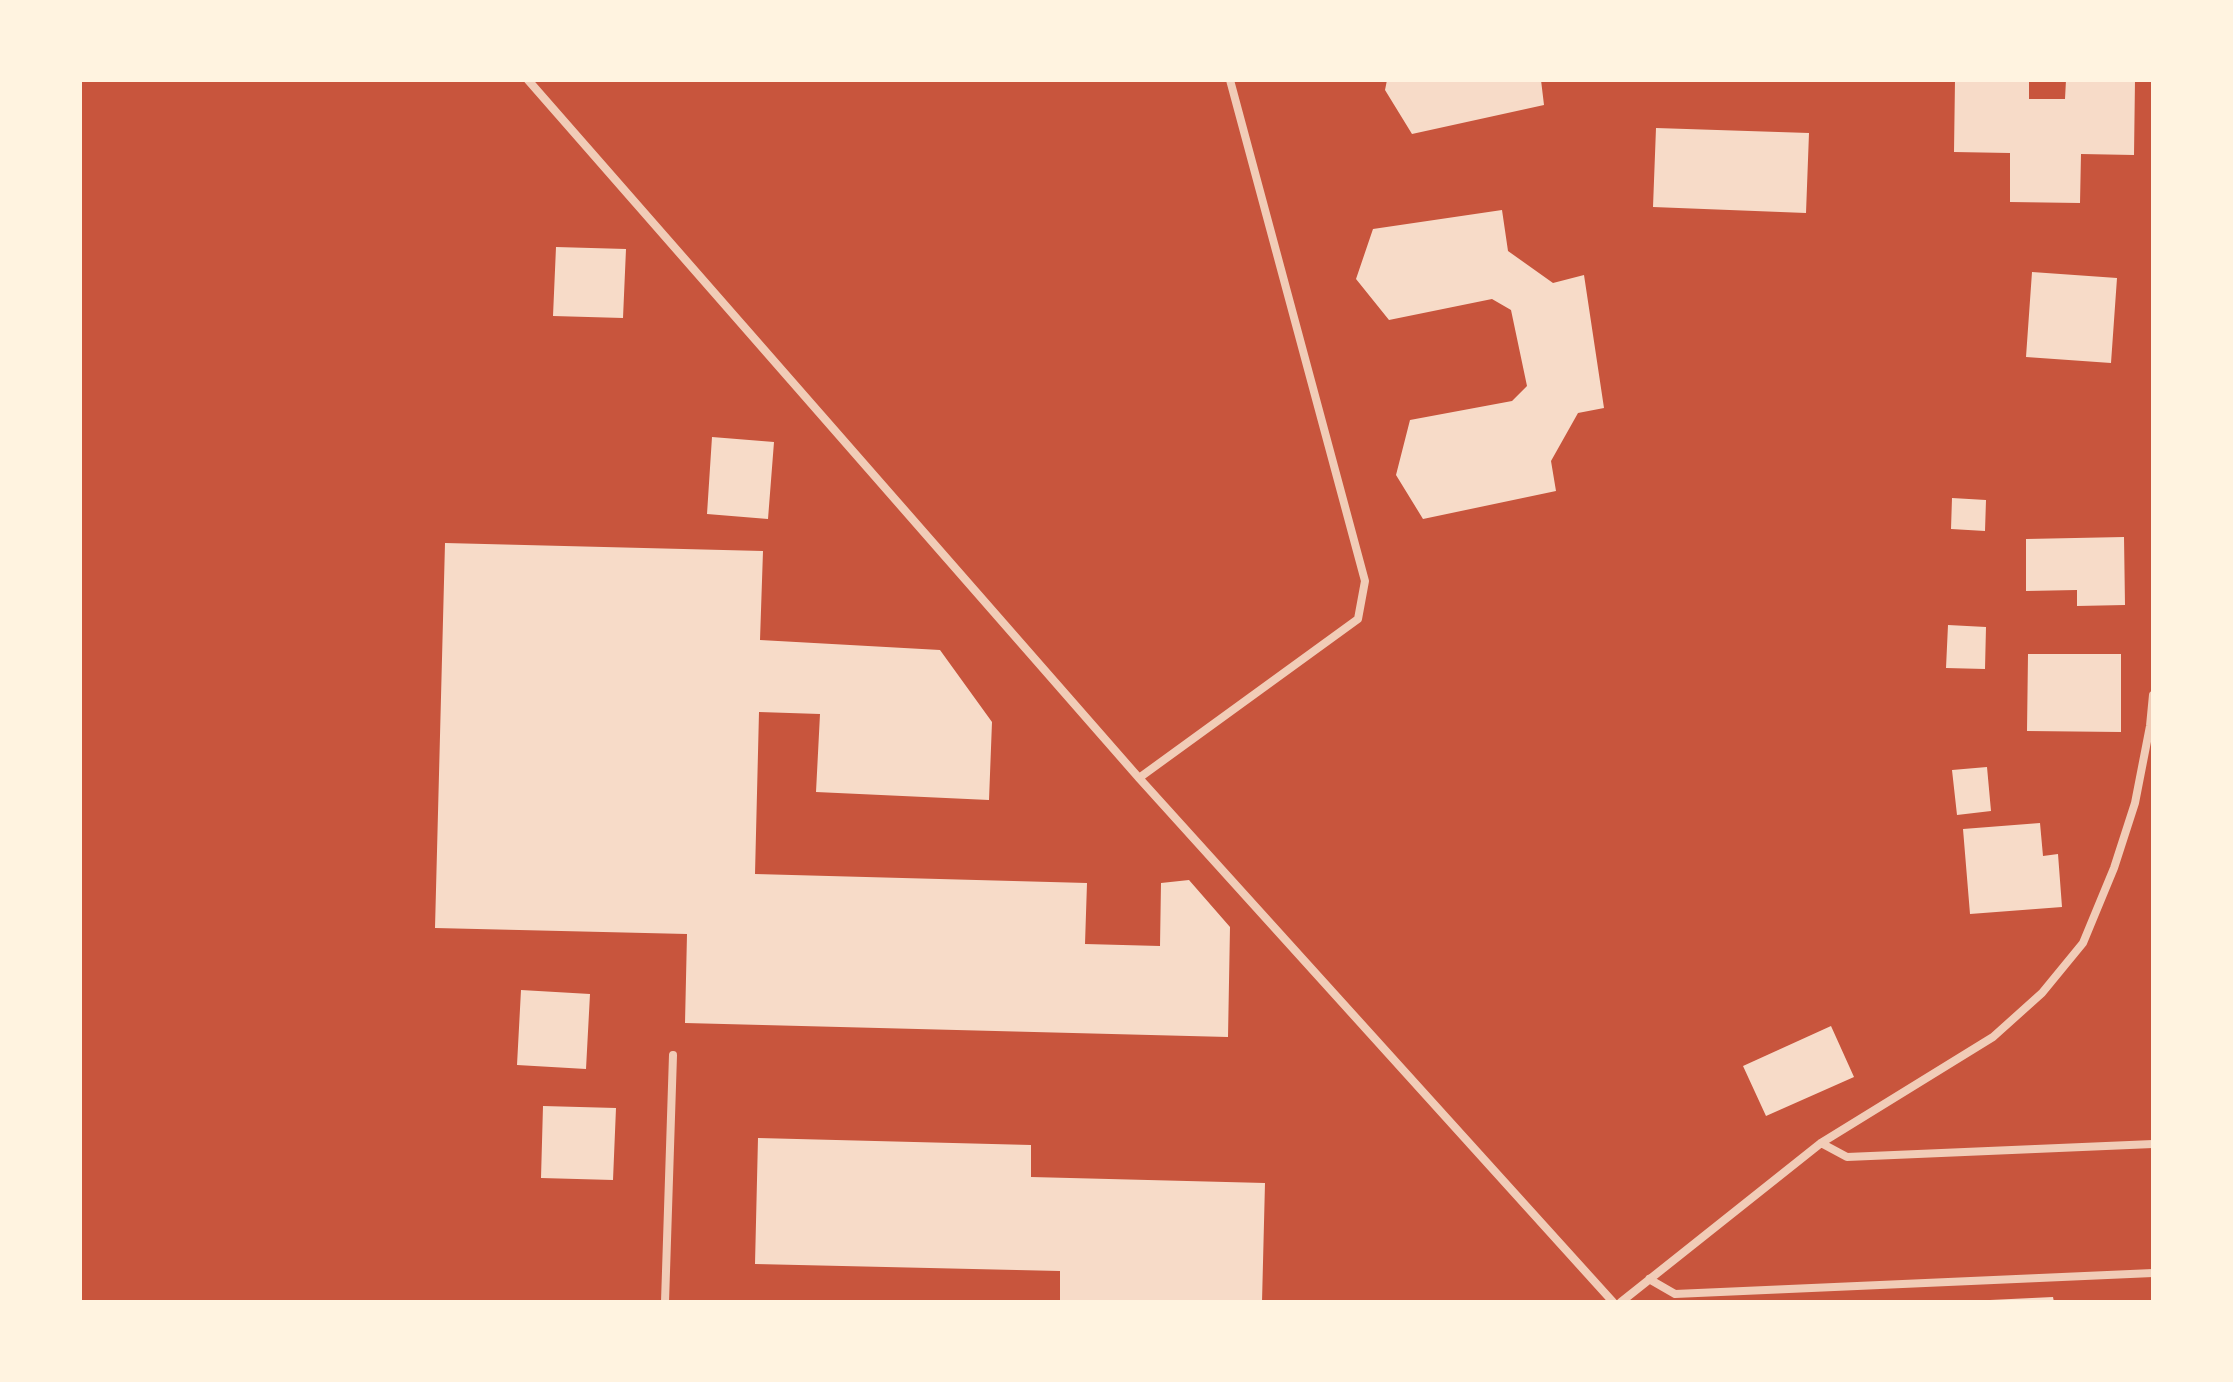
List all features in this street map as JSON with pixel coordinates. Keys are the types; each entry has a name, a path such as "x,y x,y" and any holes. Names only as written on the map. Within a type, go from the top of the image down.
{"street":[{"path":"528,80 1139,778 1613,1302"},
{"path":"1139,778 1358,619 1365,581 1230,80"},
{"path":"1621,1302 1821,1143 1993,1037 2042,993 2083,943 2114,868 2135,803 2153,695"},
{"path":"665,1302 673,1055"},
{"path":"1821,1143 1847,1157 2153,1144"},
{"path":"1649,1279 1675,1294 2153,1273"}],"building":[{"path":"1387,80 1541,80 1544,105 1412,134 1385,90"},
{"path":"1955,80 2029,80 2029,99 2065,99 2066,80 2135,80 2134,155 2081,154 2080,203 2010,202 2010,153 1954,152"},
{"path":"1656,128 1809,133 1806,213 1653,207"},
{"path":"1502,210 1508,251 1553,283 1584,275 1604,408 1578,413 1551,461 1556,491 1423,519 1396,475 1410,420 1512,401 1527,386 1511,310 1492,299 1389,320 1356,279 1373,229"},
{"path":"556,247 626,249 623,318 553,316"},
{"path":"2032,272 2117,278 2111,363 2026,357"},
{"path":"712,437 774,442 768,519 707,514"},
{"path":"1952,498 1986,500 1985,531 1951,529"},
{"path":"2124,537 2125,605 2077,606 2077,590 2026,591 2026,539"},
{"path":"445,543 763,551 760,640 940,650 992,722 989,800 816,792 820,714 759,712 755,874 1087,883 1085,944 1160,946 1161,883 1189,880 1230,927 1228,1037 685,1023 687,934 435,928"},
{"path":"1948,625 1986,627 1985,669 1946,668"},
{"path":"2028,654 2121,654 2121,732 2027,731"},
{"path":"1987,767 1991,811 1957,815 1952,770"},
{"path":"2040,823 2043,856 2058,854 2062,907 1970,914 1963,829"},
{"path":"521,990 590,994 586,1069 517,1065"},
{"path":"1831,1026 1854,1077 1766,1116 1743,1066"},
{"path":"543,1106 616,1108 613,1180 541,1178"},
{"path":"758,1138 1031,1145 1031,1177 1265,1183 1262,1302 1060,1302 1060,1271 755,1264"},
{"path":"2053,1297 2054,1302 1990,1302 1990,1300"}]}
